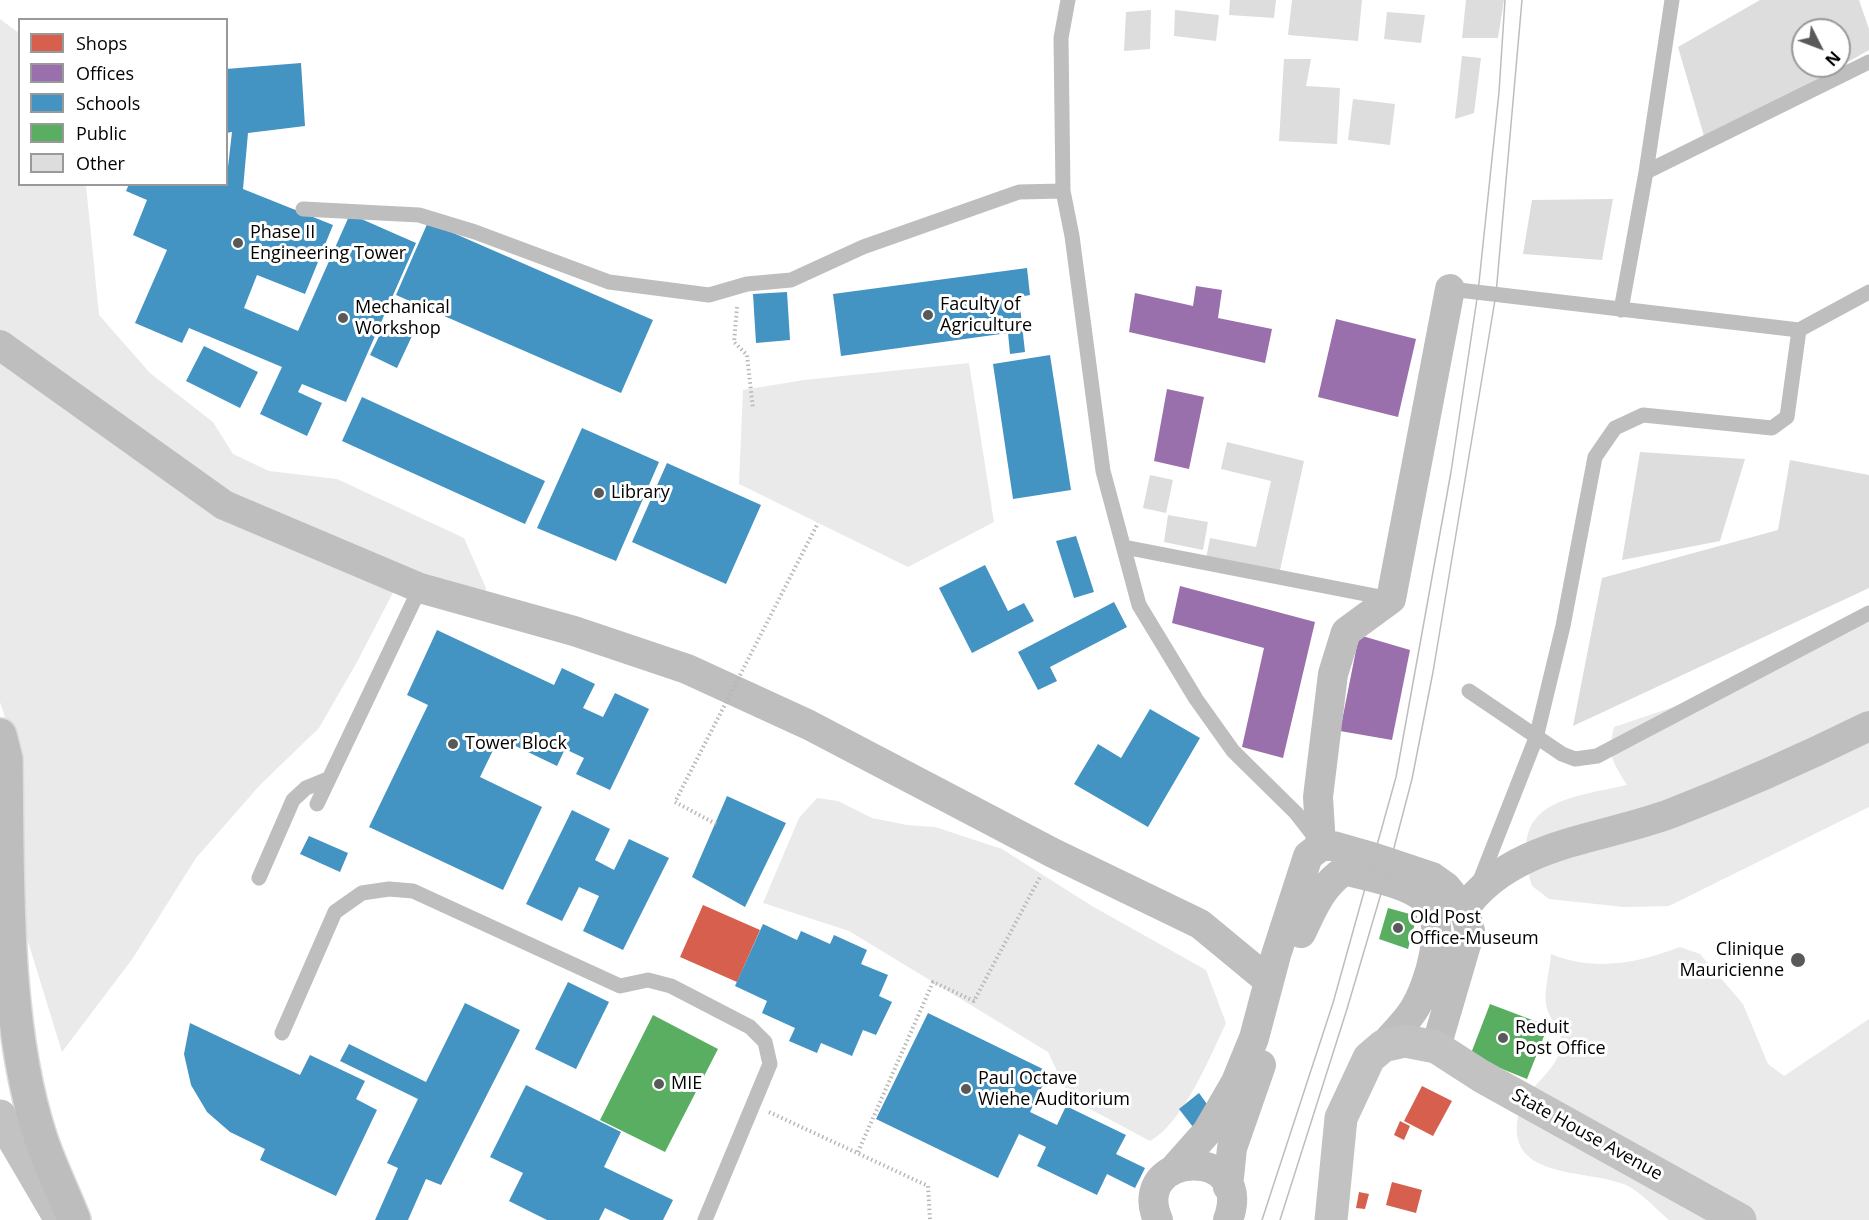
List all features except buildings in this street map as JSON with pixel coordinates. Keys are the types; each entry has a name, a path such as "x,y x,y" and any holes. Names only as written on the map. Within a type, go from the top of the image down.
{"highway":[{"path":"0,735 6,759 9,939 21,1054 39,1135 75,1220"}],"street":[{"path":"1321,846 1318,797 1333,674 1347,632 1391,598 1450,289"},
{"path":"0,345 224,505 420,588 574,631 687,669 809,725 1053,854 1200,924 1269,981"},
{"path":"1470,900 1514,864 1561,845 1668,814 1783,769 1869,726"},
{"path":"1158,1220 1154,1204 1155,1191 1161,1180 1175,1168 1207,1132 1236,1082 1254,1038 1269,981 1308,856 1321,846 1333,846 1432,877 1470,900"},
{"path":"1228,1220 1232,1206 1228,1187 1232,1148 1277,1022 1301,934 1319,895 1330,880 1345,870 1404,888 1424,897 1437,918 1438,930 1432,962 1414,1009 1383,1046 1369,1058 1341,1118 1331,1220"},
{"path":"1383,1046 1405,1041 1436,1047 1470,931 1470,900"},
{"path":"1227,944 1245,976 1250,994 1254,1038"},
{"name":"State House Avenue","path":"1436,1047 1481,1076 1740,1220"},
{"path":"0,1116 61,1220"},
{"path":"1175,1168 1194,1164 1207,1166 1218,1172 1228,1187"}],"lane":[{"path":"1068,0 1061,39 1064,191 1103,471 1139,605 1196,699 1233,751 1296,813 1321,846"},
{"path":"1621,310 1646,172 1672,0"},
{"path":"1646,172 1869,62"},
{"path":"303,209 419,215 475,232 609,282 709,295 747,284 790,280 862,247 1019,192 1064,191"},
{"path":"1450,289 1799,330 1869,292"},
{"path":"1470,900 1536,738 1563,626 1595,457 1615,428 1642,416 1772,428 1787,417 1799,330"},
{"path":"1124,547 1391,598"},
{"path":"317,804 420,588"},
{"path":"1468,691 1536,738 1575,759 1597,756 1869,613"},
{"path":"259,878 293,800 306,788 328,779"},
{"path":"282,1033 335,912 362,893 389,889 413,891 620,986 648,980 671,986 750,1027 765,1042 770,1064 705,1220"}],"path":[{"path":"747,284 737,306 734,342 747,355 753,409"},
{"path":"716,824 675,802 818,523"},
{"path":"858,1152 933,982 974,1001 1053,854"},
{"path":"752,1105 928,1186 930,1220"}],"shaded area":[{"path":"0,19 18,32 18,186 86,186 99,315 150,373 213,422 233,454 269,471 337,479 464,538 486,588 484,610 399,581 357,662 319,728 259,786 196,858 133,958 62,1052 18,909 17,755 0,702"},
{"path":"969,363 994,522 908,567 739,484 743,390 804,380"},
{"path":"1869,607 1869,807 1669,906 1624,907 1549,899 1532,886 1526,858 1527,837 1534,821 1546,809 1562,801 1627,785 1612,757 1611,744 1614,727 1700,698"},
{"path":"817,798 838,801 872,818 907,825 935,827 1002,849 1092,906 1206,970 1226,1023 1204,1071 1174,1120 1150,1141 1090,1109 1065,1088 1048,1052 849,931 763,903 799,818"},
{"path":"1680,947 1700,954 1743,1004 1768,1064 1784,1076 1869,1019 1869,1220 1669,1220 1643,1196 1626,1185 1551,1168 1535,1161 1523,1150 1517,1134 1519,1112 1527,1096 1553,1065 1561,1047 1558,1030 1546,1004 1551,954 1567,960 1600,964 1632,961"}],"tram line":[{"path":"1262,1220 1333,1003 1396,777 1451,472 1478,292 1499,92 1505,0"},
{"path":"1280,1220 1347,1009 1412,779 1433,672 1496,294 1522,0"}],"place":[{"name":"Phase II Engineering Tower","path":"238,243"},
{"name":"Faculty of Agriculture","path":"928,315"},
{"name":"Mechanical Workshop","path":"343,318"},
{"name":"Library","path":"599,493"},
{"name":"Tower Block","path":"453,744"},
{"name":"Old Post Office-Museum","path":"1398,928"},
{"name":"Clinique Mauricienne","path":"1798,960"},
{"name":"Reduit Post Office","path":"1503,1038"},
{"name":"MIE","path":"659,1084"},
{"name":"Paul Octave Wiehe Auditorium","path":"966,1089"}]}
